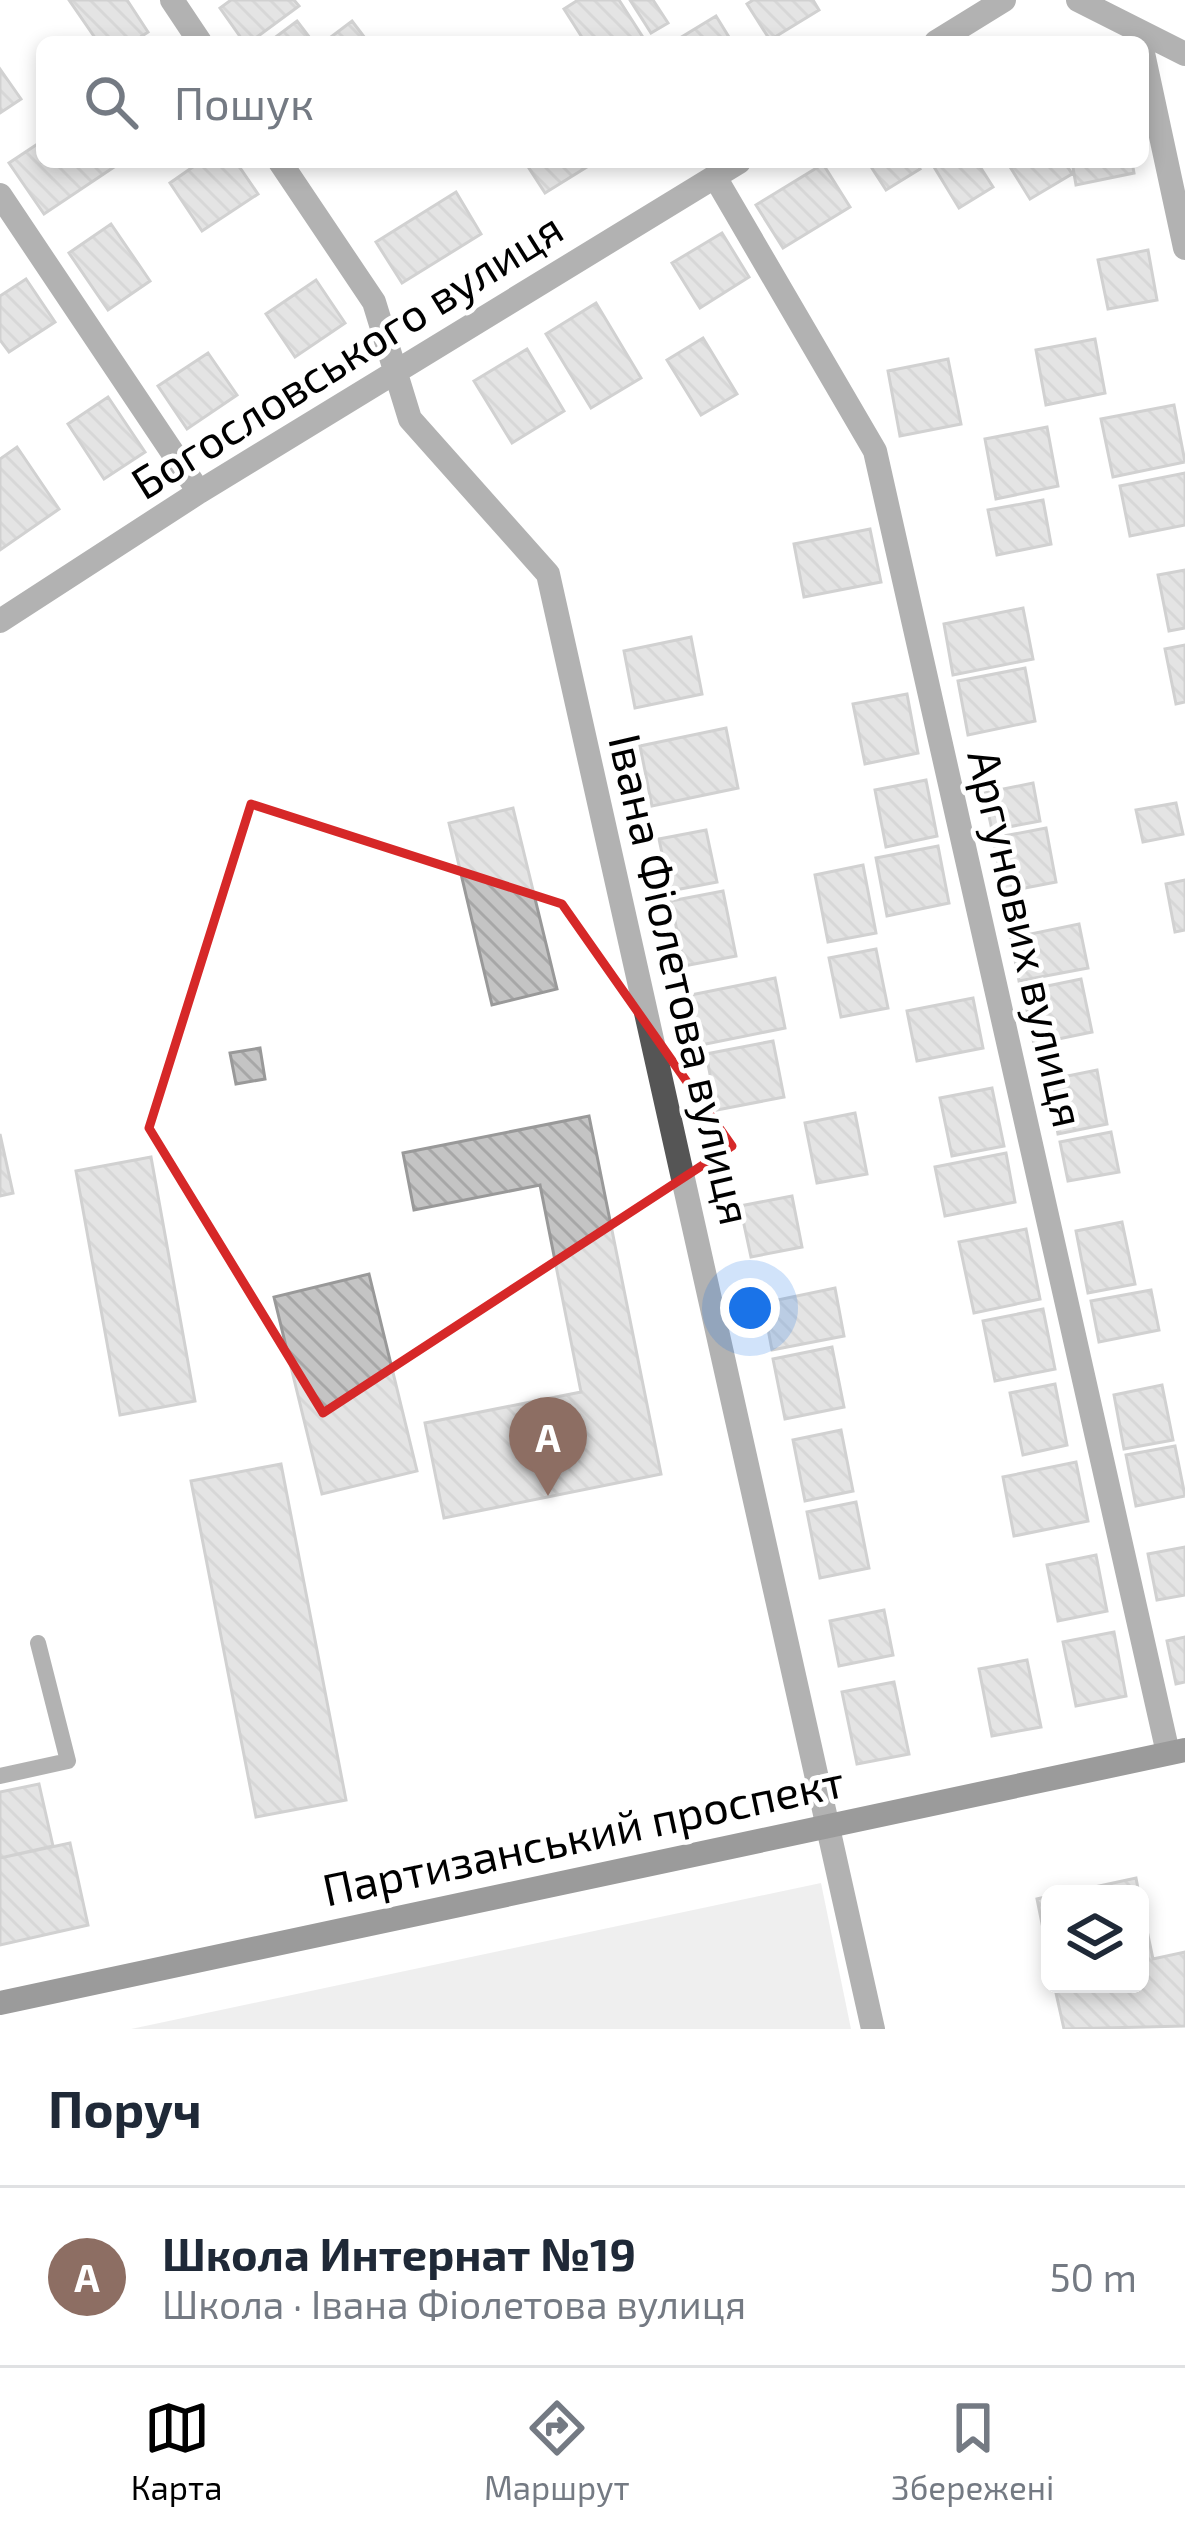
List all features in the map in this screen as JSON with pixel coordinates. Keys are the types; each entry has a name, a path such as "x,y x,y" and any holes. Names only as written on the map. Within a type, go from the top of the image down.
{"street":[{"path":"172,0 196,36"},
{"path":"945,36 1004,0"},
{"path":"1078,0 1131,36"},
{"path":"1149,44 1185,54"},
{"path":"1149,83 1185,248"},
{"name":"Івана Фіолетова вулиця","path":"284,168 374,302 410,419 548,574 874,2029"},
{"name":"Богословського вулиця","path":"0,621 199,492 729,168"},
{"name":"Аргунових вулиця","path":"715,177 875,451 1176,1752"},
{"path":"0,196 199,492"},
{"name":"Партизанський проспект","path":"0,2003 1176,1752"}],"lane":[{"path":"0,1776 68,1761 38,1642"}],"highlighted area":[{"path":"251,804 562,904 732,1146 323,1413 149,1128"}],"shaded area":[{"path":"821,1883 851,2029 131,2029"}],"building":[{"path":"69,0 127,0 148,32 142,36 94,36"},
{"path":"231,0 294,0 299,6 258,36 240,36 220,8"},
{"path":"578,0 619,0 642,36 581,36 564,9"},
{"path":"630,0 653,0 668,23 651,33"},
{"path":"753,0 813,0 819,10 777,36 767,36 747,4"},
{"path":"716,16 728,36 683,36"},
{"path":"297,21 308,36 277,36"},
{"path":"352,21 363,36 332,36"},
{"path":"0,69 21,99 0,113"},
{"path":"36,145 36,168 113,168 44,214 9,163"},
{"path":"191,168 240,168 258,194 202,231 170,183"},
{"path":"529,168 585,168 545,193"},
{"path":"816,168 826,168 850,207 783,248 756,205"},
{"path":"872,168 919,168 920,169 886,190"},
{"path":"935,168 981,168 993,187 959,208"},
{"path":"1011,168 1068,168 1072,174 1030,199"},
{"path":"1073,168 1133,168 1134,173 1076,185"},
{"path":"456,192 481,234 402,283 376,242"},
{"path":"111,224 150,281 108,310 69,253"},
{"path":"722,233 749,277 700,308 672,263"},
{"path":"1148,250 1157,300 1108,309 1098,260"},
{"path":"26,279 55,322 9,352 0,340 0,296"},
{"path":"316,280 345,323 295,357 266,314"},
{"path":"596,303 641,378 591,408 546,334"},
{"path":"703,338 737,394 701,415 667,360"},
{"path":"1095,339 1105,393 1046,405 1036,350"},
{"path":"527,349 564,411 512,443 474,381"},
{"path":"208,353 237,395 187,429 158,386"},
{"path":"948,359 961,424 900,436 888,371"},
{"path":"108,397 145,452 104,479 68,424"},
{"path":"1174,405 1185,462 1113,477 1101,419"},
{"path":"1047,427 1058,486 996,499 985,439"},
{"path":"17,447 59,509 0,550 0,459"},
{"path":"1185,473 1185,525 1130,536 1120,486"},
{"path":"1043,500 1051,544 997,555 988,510"},
{"path":"870,529 881,582 804,597 794,544"},
{"path":"1185,570 1185,628 1169,631 1158,575"},
{"path":"1023,608 1033,659 953,675 944,624"},
{"path":"691,637 702,694 635,708 624,651"},
{"path":"1185,645 1185,702 1176,704 1165,649"},
{"path":"1025,668 1035,721 968,735 958,681"},
{"path":"907,694 918,753 865,764 853,704"},
{"path":"726,728 738,788 652,806 640,746"},
{"path":"926,780 937,836 886,847 875,790"},
{"path":"1033,783 1040,821 992,830 984,793"},
{"path":"1176,803 1183,834 1143,842 1136,810"},
{"path":"513,808 557,989 492,1005 449,823"},
{"path":"1046,828 1056,882 1004,892 993,838"},
{"path":"706,830 717,882 670,891 659,839"},
{"path":"938,846 949,903 887,916 876,858"},
{"path":"863,865 876,933 828,942 815,875"},
{"path":"1185,880 1185,930 1175,932 1166,884"},
{"path":"723,891 736,956 684,966 671,901"},
{"path":"1079,924 1088,968 1019,981 1011,938"},
{"path":"876,949 888,1008 841,1017 829,958"},
{"path":"775,978 785,1028 701,1045 691,995"},
{"path":"1081,979 1092,1032 1034,1044 1023,991"},
{"path":"973,998 983,1048 917,1061 907,1011"},
{"path":"773,1041 784,1097 717,1110 706,1054"},
{"path":"260,1048 265,1079 236,1084 230,1053"},
{"path":"1097,1070 1107,1124 1058,1134 1048,1080"},
{"path":"992,1088 1004,1146 952,1156 940,1098"},
{"path":"855,1113 867,1174 817,1183 805,1123"},
{"path":"589,1116 661,1474 444,1518 425,1423 581,1392 540,1185 414,1210 403,1153"},
{"path":"1111,1132 1119,1172 1068,1181 1060,1142"},
{"path":"0,1134 13,1193 0,1196"},
{"path":"1006,1153 1015,1202 945,1216 935,1167"},
{"path":"151,1157 195,1401 120,1415 76,1171"},
{"path":"792,1196 802,1247 751,1257 740,1206"},
{"path":"1122,1222 1135,1284 1088,1293 1076,1231"},
{"path":"1026,1229 1040,1299 974,1313 959,1242"},
{"path":"369,1274 417,1471 322,1494 274,1297"},
{"path":"835,1288 844,1336 772,1350 763,1303"},
{"path":"1151,1290 1159,1330 1099,1342 1091,1301"},
{"path":"1043,1309 1055,1369 995,1381 983,1321"},
{"path":"832,1347 844,1407 785,1419 773,1359"},
{"path":"1055,1384 1067,1445 1023,1455 1010,1393"},
{"path":"1162,1385 1173,1440 1124,1449 1114,1395"},
{"path":"841,1430 853,1491 805,1501 793,1440"},
{"path":"1175,1446 1185,1496 1136,1506 1126,1455"},
{"path":"1076,1462 1088,1521 1014,1536 1003,1477"},
{"path":"281,1464 346,1800 256,1817 191,1481"},
{"path":"856,1502 869,1568 820,1578 807,1512"},
{"path":"1185,1547 1185,1595 1157,1600 1148,1554"},
{"path":"1096,1555 1107,1611 1058,1621 1047,1565"},
{"path":"884,1610 893,1655 839,1666 830,1621"},
{"path":"1114,1632 1126,1696 1076,1706 1063,1642"},
{"path":"1185,1637 1185,1682 1176,1684 1167,1641"},
{"path":"1027,1660 1041,1727 992,1736 979,1669"},
{"path":"894,1682 909,1754 857,1764 842,1692"},
{"path":"39,1784 53,1846 0,1858 0,1792"},
{"path":"70,1843 88,1925 0,1945 0,1858"},
{"path":"1136,1878 1137,1885 1104,1885"},
{"path":"1149,1940 1153,1959 1185,1952 1185,2026 1064,2029 1056,1993 1149,1993"}],"place":[{"name":"Школа Интернат №19","path":"548,1496"}]}
